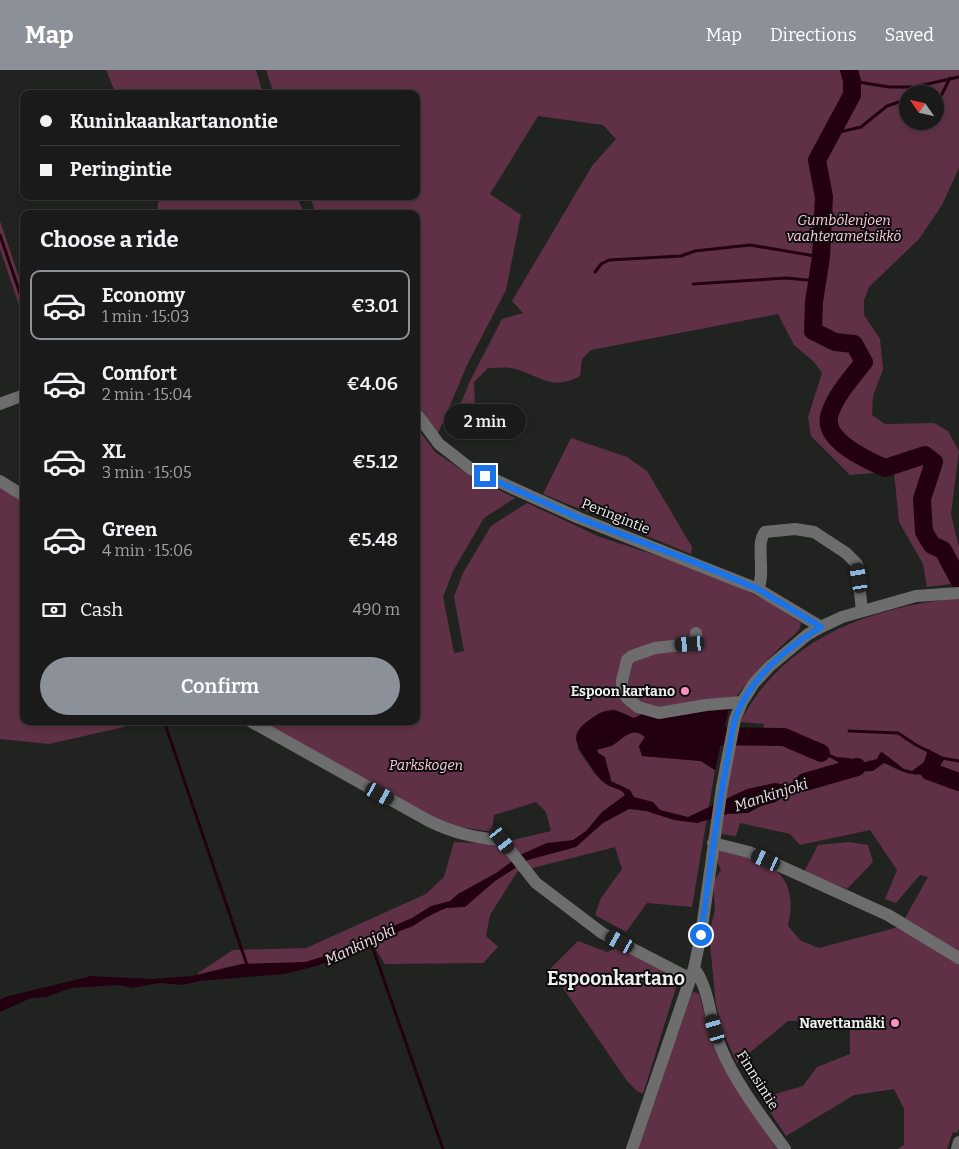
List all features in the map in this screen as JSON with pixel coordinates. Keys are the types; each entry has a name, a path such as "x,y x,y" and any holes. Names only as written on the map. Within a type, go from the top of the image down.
{"street":[{"path":"0,404 20,396"},
{"name":"Peringintie","path":"420,418 440,444 471,469 570,514 758,589 821,627"},
{"path":"0,480 20,493"},
{"path":"758,589 762,579 761,541 765,532 796,529 814,532 846,553 857,564 862,611"},
{"path":"632,1149 692,974 701,935 720,798 735,719 742,702 754,683 770,666 807,635 821,627 862,611 916,596 957,593"},
{"path":"696,633 696,639 690,644 636,653 629,658 622,681 622,690 627,698 638,707 660,713 706,704 742,702"},
{"path":"257,725 452,832 474,838 502,840 536,883 602,933 692,974"},
{"path":"713,843 749,852 888,915 959,958"},
{"name":"Finnsintie","path":"692,974 703,980 720,1047 735,1075 785,1149"},
{"path":"958,1149 959,1134"}],"green space":[{"path":"106,70 256,70 262,90 114,90"},
{"name":"Gumbölenjoen vaahterametsikkö","path":"266,70 959,70 959,168 942,205 919,239 869,287 864,300 864,315 880,339 883,369 873,396 872,415 885,424 934,423 948,431 959,451 951,514 959,547 959,583 927,587 923,564 899,522 894,471 850,475 811,436 808,417 822,373 814,362 794,345 778,314 591,350 582,359 580,376 570,381 546,381 512,368 488,368 474,382 475,408 459,408 470,381 502,319 523,313 512,301 592,166 616,139 603,125 538,116 490,194 521,215 506,290 467,365 437,436 420,407 420,210 315,210 311,200 420,200 420,90 273,90"},
{"path":"159,200 298,200 303,210 157,210"},
{"path":"0,221 20,280 20,308 0,249"},
{"name":"Parkskogen","path":"420,431 435,452 471,476 515,498 484,518 453,571 443,597 454,653 464,651 454,597 463,573 491,526 527,503 600,537 710,573 769,602 801,623 796,633 748,681 729,708 634,718 613,709 577,748 595,774 610,783 611,776 597,750 613,745 632,733 645,737 639,746 642,756 701,761 715,770 692,907 647,903 626,932 595,915 601,898 622,869 615,847 517,872 490,915 486,936 498,947 483,963 385,964 370,940 303,966 198,980 198,973 233,950 306,948 426,894 444,877 454,842 496,844 551,831 546,812 536,802 494,815 492,832 460,827 431,817 263,725 420,725"},
{"path":"571,438 627,457 647,471 692,547 691,554 543,494"},
{"path":"0,483 20,497 20,725 124,725 124,727 49,744 0,739"},
{"path":"959,598 959,1128 957,1133 953,1132 947,1149 898,1149 904,1145 904,1109 894,1089 854,1095 786,1136 761,1098 803,1086 817,1067 850,1054 850,1019 788,1021 737,1063 724,1034 716,1005 709,934 715,910 713,882 721,870 715,857 717,848 764,862 775,870 784,879 789,891 791,907 788,926 801,941 819,948 895,928 904,920 928,877 920,875 896,903 885,899 897,870 870,830 800,845 790,834 740,823 736,836 721,834 732,751 739,742 762,744 764,724 740,722 758,693 780,668 805,648 833,632 862,619 893,609"},
{"path":"849,842 868,845 873,862 847,889 804,872 818,845"},
{"path":"578,941 607,952 619,947 673,976 678,981 643,1094 627,1081 550,969"},
{"path":"692,993 699,994 713,1046 777,1149 637,1149"}],"water":[{"path":"729,708 715,770 701,761 642,756 639,746 645,737 632,733 613,745 597,750 598,753 605,757 611,781 630,790 634,797 653,802 660,810 688,817 747,789 775,783 787,785 816,771 829,776 842,766 824,755 785,744 787,741 808,745 837,757 849,758 861,763 877,759 882,752 904,769 912,771 924,762 928,749 945,758 940,766 941,771 951,774 951,781 940,777 907,773 884,763 873,771 852,772 813,784 799,791 787,792 776,802 761,806 748,813 728,814 697,823 674,820 646,811 629,809 603,823 576,847 528,860 495,881 465,907 446,908 413,926 348,951 331,961 316,966 285,974 199,981 183,985 159,983 132,988 118,985 71,988 46,997 31,998 0,1012 0,1000 5,997 91,976 153,979 192,976 241,964 305,962 322,957 412,918 431,906 450,901 458,894 496,873 522,854 547,843 573,840 586,831 602,812 625,795 622,791 608,786 598,777 577,741 578,731 598,714 612,710 634,718 642,714"}],"waterway":[{"path":"849,70 852,81 852,95 817,160 824,197 821,257 814,302 813,331 835,342 854,344 864,362 836,400 830,413 829,423 832,432 847,448 885,468 925,455 934,462 922,499 924,532 932,545 943,550 959,580"},
{"path":"852,81 889,87 914,87 959,77"},
{"path":"944,90 950,78"},
{"path":"831,134 861,127 887,106 899,102"},
{"path":"0,235 20,293"},
{"path":"595,272 601,264 609,260 681,256 695,251 750,245 821,257"},
{"path":"693,284 786,278 818,281"},
{"path":"165,725 247,965"},
{"path":"849,731 898,733 930,752"},
{"name":"Mankinjoki","path":"700,736 784,737 821,753"},
{"path":"942,758 959,761"},
{"name":"Mankinjoki","path":"805,782 857,767"},
{"name":"Mankinjoki","path":"929,771 959,782"},
{"path":"370,940 443,1149"}],"place":[{"name":"Espoon kartano","path":"685,691"},
{"name":"Navettamäki","path":"895,1023"}],"district":[{"name":"Espoonkartano","path":"616,978"}],"route":[{"path":"485,476 579,518 694,562 758,589 821,627 807,635 770,666 754,683 738,710 720,798 701,935"}]}
